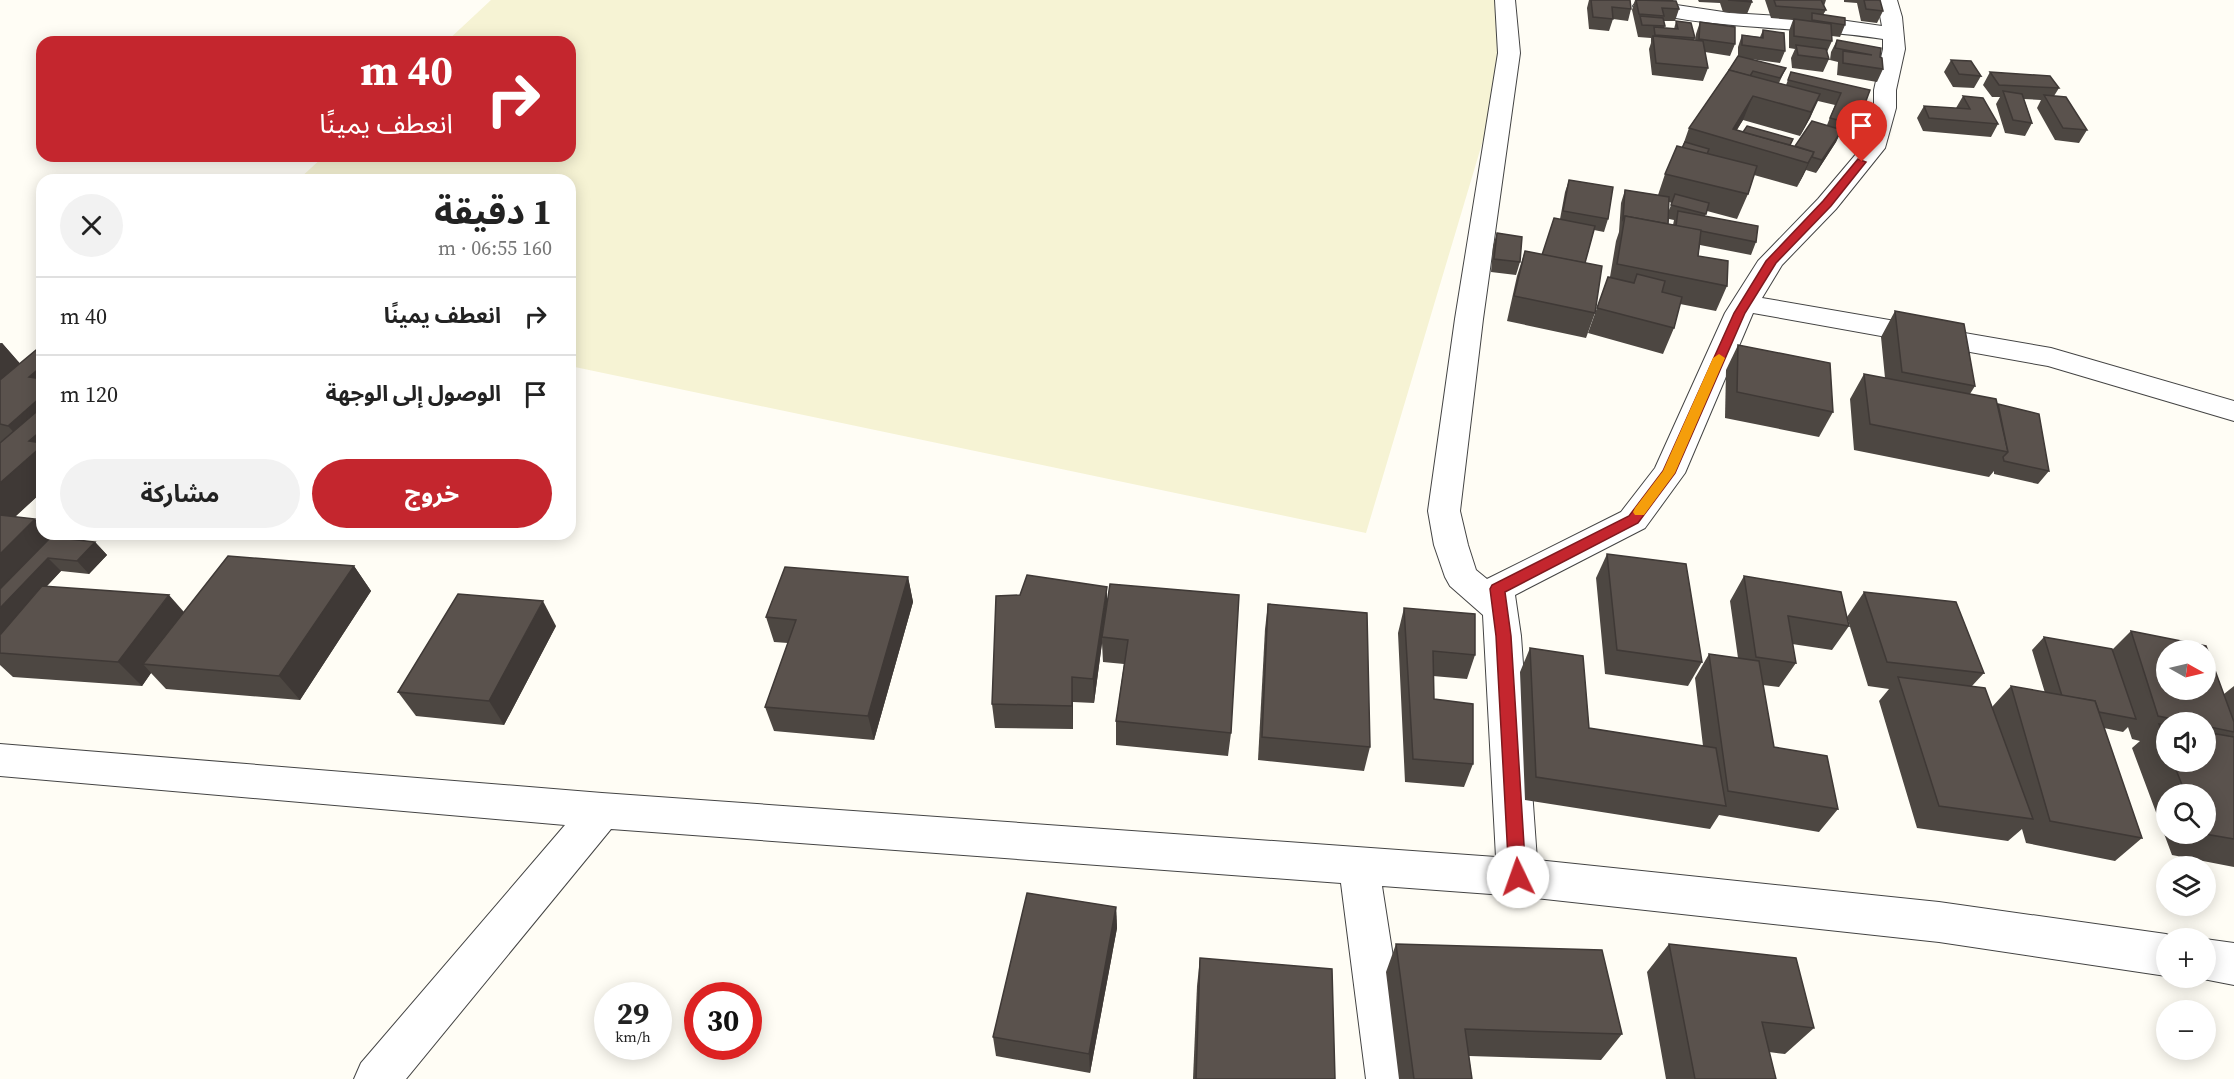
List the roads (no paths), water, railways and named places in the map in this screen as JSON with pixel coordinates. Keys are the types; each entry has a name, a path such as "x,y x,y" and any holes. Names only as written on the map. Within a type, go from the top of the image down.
{"street":[{"path":"1499,609 1462,577 1451,545 1444,511 1469,319 1509,53 1505,0"},
{"path":"1518,877 1503,636 1497,589 1634,520 1669,473 1745,303 1772,261 1827,204 1873,147 1885,108 1885,90 1894,49 1892,17 1887,0"},
{"path":"1643,6 1730,19 1833,25 1893,34"},
{"path":"1745,303 2051,357 2234,411"},
{"path":"0,760 602,811 1518,877 1939,922 2156,954"},
{"path":"377,1079 602,811"},
{"path":"1359,866 1389,1079"},
{"path":"2216,962 2234,964"}]}
